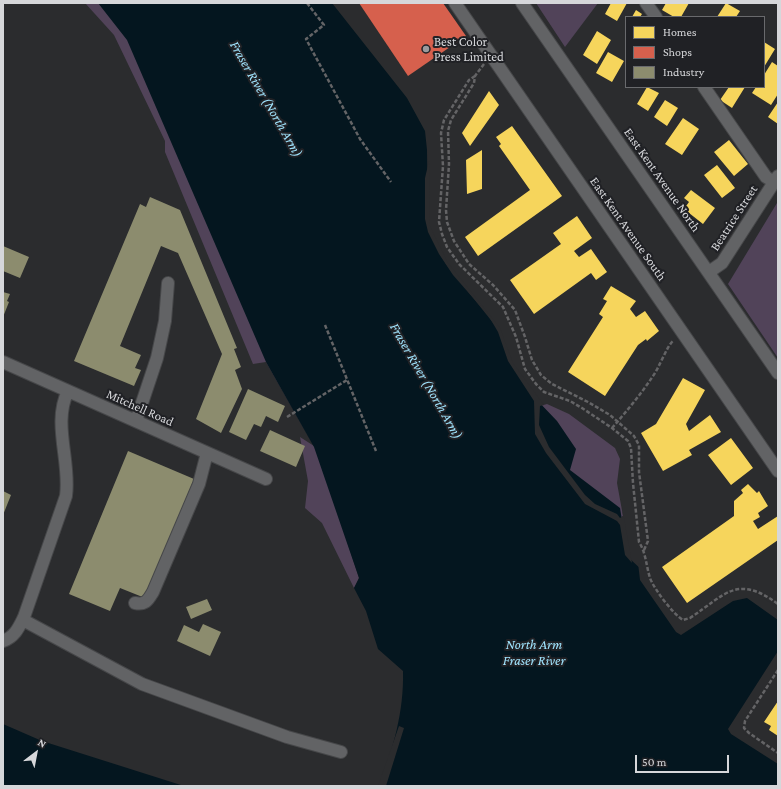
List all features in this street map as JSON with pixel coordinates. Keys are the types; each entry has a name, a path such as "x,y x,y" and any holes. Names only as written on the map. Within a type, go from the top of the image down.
{"street":[{"name":"East Kent Avenue South","path":"455,3 778,471"},
{"name":"East Kent Avenue North","path":"522,3 778,373"},
{"path":"646,3 655,16"},
{"path":"705,88 766,176 776,179"},
{"name":"Beatrice Street","path":"709,272 722,263 776,179"},
{"path":"136,421 157,358 165,321 168,283"},
{"name":"Mitchell Road","path":"3,362 266,479"},
{"path":"3,641 13,636 23,620 66,496 68,482 61,413 68,391"},
{"path":"135,603 142,604 147,601 153,592 199,484 208,453"},
{"path":"23,620 142,684 287,737 341,752"}],"path":[{"path":"306,3 324,25 306,39 360,139 391,182"},
{"path":"644,550 648,541 639,472 639,445 634,436 618,421 588,402 552,384 541,375 532,360 515,310 493,285 469,264 454,241 447,222 446,210 449,164 448,131 450,120 474,83 475,76 468,80 444,120 441,146 442,166 439,222 442,234 459,264 503,307 516,336 525,369 536,384 544,392 570,401 612,428 628,441 631,448 639,542 644,550 651,579 676,616 683,620 690,618 738,588 749,588 777,602"},
{"path":"325,325 376,451"},
{"path":"612,428 653,377 673,341"},
{"path":"287,417 347,380"},
{"path":"778,670 745,721 744,728 778,753"}],"shaded area":[{"path":"85,3 121,3 242,213 359,578 354,588 322,523 305,508 308,481 300,437 314,446 266,362 253,364 165,152 165,141 114,35"},
{"path":"536,3 598,3 565,47"},
{"path":"778,203 778,358 728,284"},
{"path":"547,404 569,414 615,448 620,459 617,483 623,516 620,518 564,466 540,406"}],"water":[{"name":"North Arm Fraser River","path":"98,3 332,3 407,98 425,131 427,150 428,227 446,264 498,329 511,364 536,399 557,421 576,449 570,470 620,508 628,557 645,573 673,617 693,621 750,591 778,610 778,664 738,725 743,736 778,758 778,786 380,786 400,716 403,671 378,649 366,611 354,588 359,578 314,447 266,362 127,40"},
{"path":"3,724 42,741 184,786 3,786"}],"pier":[{"path":"429,161 430,226 448,263 500,328 513,363 544,405 540,406 539,425 549,447 585,495 595,504 617,514 620,518 623,516 622,507 632,563 625,555 620,525 617,521 585,504 546,453 535,434 534,401 508,361 498,332 488,315 453,275 439,254 428,232 425,219 425,178"},
{"path":"638,563 647,571 674,616 692,619 731,592 750,589 778,608 778,620 747,598 733,601 681,635 676,632 640,580"},
{"path":"778,651 778,668 740,725 745,734 778,756 778,764 731,734 728,729"},
{"path":"399,726 404,728 386,786 378,786"}],"building: Homes":[{"path":"611,3 627,3 617,21 605,14"},
{"path":"666,3 689,3 682,16 672,16 662,10"},
{"path":"726,3 740,11 737,16 718,16"},
{"path":"636,10 642,14 641,16 633,16"},
{"path":"597,31 611,40 597,64 583,55"},
{"path":"765,43 775,49 765,65"},
{"path":"608,52 624,61 612,82 596,73"},
{"path":"772,62 778,66 778,94 771,105 752,93 755,88 765,88 765,73"},
{"path":"646,88 659,93 648,111 637,104"},
{"path":"728,88 744,88 732,108 720,100"},
{"path":"489,91 499,105 470,146 462,133"},
{"path":"665,100 678,108 667,126 654,117"},
{"path":"778,102 778,124 768,117"},
{"path":"683,118 699,129 682,155 665,144"},
{"path":"512,126 562,196 478,256 465,237 530,190 499,146 501,144 496,137"},
{"path":"729,140 748,164 734,176 714,152"},
{"path":"482,150 482,189 467,194 466,160"},
{"path":"717,165 735,188 722,198 704,175"},
{"path":"691,190 715,208 703,224 684,209 689,202 684,198"},
{"path":"577,216 592,238 574,251 579,257 591,249 607,272 596,280 591,273 534,314 510,280 561,244 553,233"},
{"path":"611,286 636,301 630,309 636,317 645,311 659,331 647,341 646,339 638,345 605,396 568,372 603,317 599,314 607,301 603,299"},
{"path":"683,378 705,390 686,424 689,431 710,415 721,432 689,450 692,455 663,471 641,433 656,424"},
{"path":"731,438 753,468 731,485 708,455"},
{"path":"748,484 757,493 759,491 768,506 758,513 760,517 753,521 758,529 778,516 778,540 687,603 662,567 734,516 734,501 743,493 741,490"},
{"path":"778,701 778,736 769,730 771,726 764,722"}],"building: Shops":[{"path":"359,3 443,3 466,36 408,76"}],"building: Industry":[{"path":"150,197 180,210 237,348 234,349 241,367 235,370 242,389 221,433 196,419 222,354 178,253 161,246 120,346 141,355 135,368 141,370 134,386 74,361 140,204 146,207"},
{"path":"3,246 29,257 20,278 3,271"},
{"path":"3,292 10,294 7,301 9,302 3,317"},
{"path":"248,389 285,406 278,422 266,416 261,427 254,424 246,440 229,432"},
{"path":"270,430 305,446 296,467 260,451"},
{"path":"128,451 194,479 145,598 120,588 110,611 69,594"},
{"path":"3,491 11,495 3,515"},
{"path":"207,599 212,610 191,619 186,607"},
{"path":"203,624 221,632 210,656 177,641 184,625 199,632"}],"place":[{"name":"Best Color Press Limited","path":"426,49"}],"water label":[{"name":"Fraser River (North Arm)","path":"266,99"},
{"name":"Fraser River (North Arm)","path":"426,381"}]}
